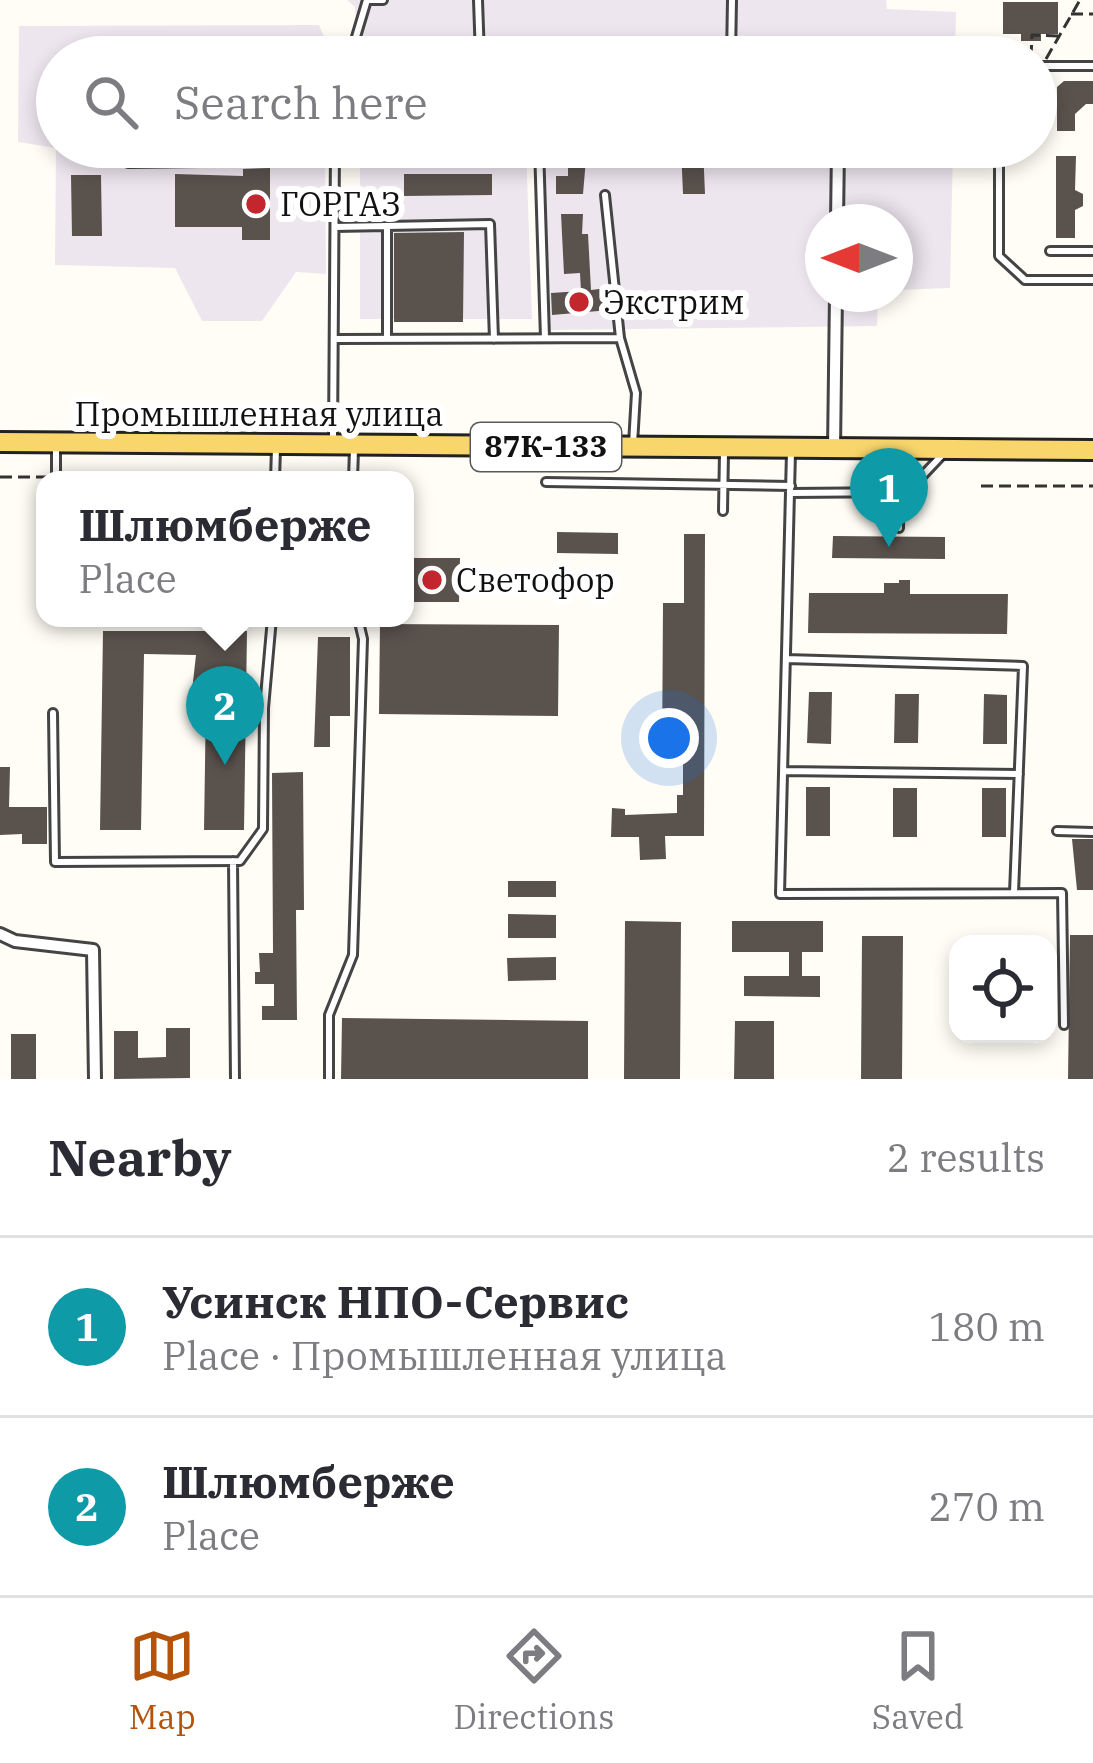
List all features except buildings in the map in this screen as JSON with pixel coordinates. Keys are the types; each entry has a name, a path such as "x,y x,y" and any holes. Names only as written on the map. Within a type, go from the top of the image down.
{"main road":[{"name":"Промышленная улица","path":"0,442 1093,450"}],"street":[{"path":"837,204 838,168"},
{"path":"834,449 836,312"},
{"path":"0,934 15,941 94,950 94,1079"}],"lane":[{"path":"356,36 367,1 383,0"},
{"path":"478,0 479,36"},
{"path":"732,36 733,0"},
{"path":"1057,66 1093,66"},
{"path":"333,445 335,168"},
{"path":"540,168 544,338"},
{"path":"999,168 999,256 1024,280 1093,280"},
{"path":"605,195 620,338 636,393 633,447"},
{"path":"335,227 490,224 494,339"},
{"path":"387,226 387,339"},
{"path":"1050,251 1093,250"},
{"path":"335,339 620,338"},
{"path":"56,442 56,471"},
{"path":"275,471 276,444"},
{"path":"353,471 354,445"},
{"path":"724,448 724,511"},
{"path":"791,448 780,894 1062,893 1064,1025"},
{"path":"899,528 900,449"},
{"path":"546,482 907,492 948,450"},
{"path":"53,713 55,862 240,860 263,829 264,708 271,627"},
{"path":"329,1079 329,1015 353,955 360,627"},
{"path":"786,659 1023,666 1014,893"},
{"path":"783,771 1019,774"},
{"path":"1057,831 1093,832"},
{"path":"233,861 235,1079"}],"path":[{"path":"1057,41 1081,0"},
{"path":"1069,14 1093,14"},
{"path":"1032,36 1061,36"},
{"path":"0,477 36,478"},
{"path":"981,486 1093,487"}],"shaded area":[{"path":"347,0 886,0 887,9 956,12 955,36 357,36 355,7"},
{"path":"319,25 324,36 36,36 36,145 18,142 19,26"},
{"path":"56,168 325,168 326,274 296,272 262,321 202,321 175,268 55,265"},
{"path":"360,168 527,168 532,319 360,319"},
{"path":"542,168 953,168 950,288 913,289 913,204 805,204 805,312 877,312 877,326 549,330"}],"place":[{"name":"ГОРГАЗ","path":"256,204"},
{"name":"Экстрим","path":"579,302"},
{"name":"Усинск НПО-Сервис","path":"889,547"},
{"name":"Светофор","path":"432,580"},
{"name":"Шлюмберже","path":"225,765"}]}
